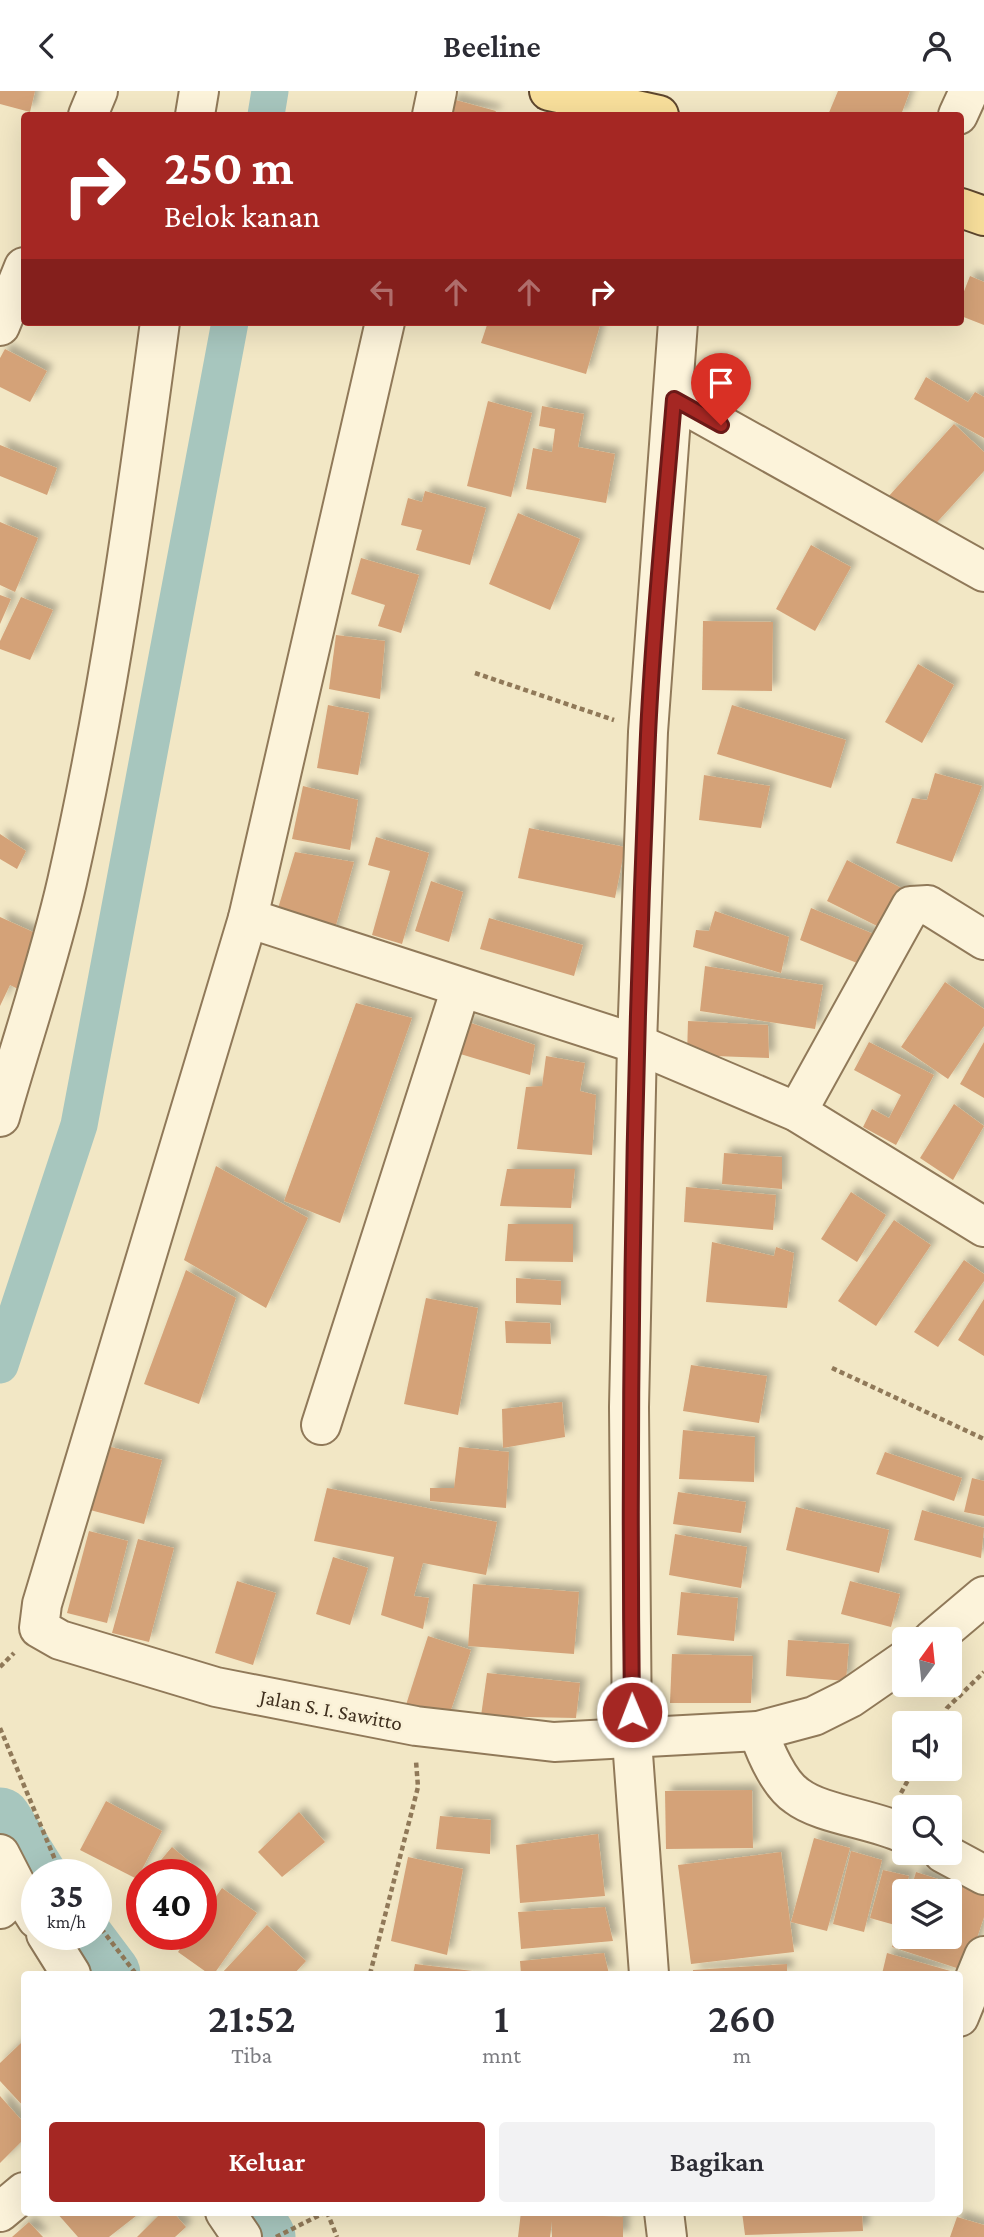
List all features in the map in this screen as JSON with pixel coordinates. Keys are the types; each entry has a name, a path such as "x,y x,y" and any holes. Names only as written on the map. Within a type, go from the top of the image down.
{"main road":[{"path":"549,91 645,112"},
{"path":"964,209 984,216"}],"street":[{"path":"89,112 98,91"},
{"path":"196,112 199,91"},
{"path":"433,112 437,91"},
{"path":"959,112 969,91"},
{"path":"0,326 21,274"},
{"path":"0,1117 66,885 101,718 130,551 159,326"},
{"path":"384,326 247,919 637,1044 797,1112 984,1227"},
{"path":"649,1971 632,1740 629,1407 637,1044 648,731 678,326"},
{"path":"674,399 984,572"},
{"path":"797,1112 911,906 928,905 984,940"},
{"name":"Jalan S. I. Sawitto","path":"247,919 42,1604 40,1628 60,1640 216,1686 380,1720 450,1731 554,1742 632,1740 766,1748 814,1716 850,1698 892,1669"},
{"path":"321,1425 461,988"},
{"path":"947,1627 984,1596"},
{"path":"766,1748 795,1796 818,1807 892,1828"},
{"path":"0,1854 18,1906"},
{"path":"962,1863 984,1875"},
{"path":"56,1950 69,1971"},
{"path":"963,2007 984,1956"},
{"path":"0,2212 21,2194"},
{"path":"228,2216 242,2237"},
{"path":"664,2216 667,2237"}],"path":[{"path":"475,673 648,731"},
{"path":"832,1368 984,1439"},
{"path":"946,1711 984,1672"},
{"path":"0,1728 55,1859"},
{"path":"371,1971 418,1787 415,1748"},
{"path":"112,1943 134,1971"},
{"path":"275,2237 319,2216"},
{"path":"329,2216 337,2237"}],"building":[{"path":"0,91 35,91 30,112 0,104"},
{"path":"838,91 910,91 902,112 829,112"},
{"path":"452,99 496,111 496,112 448,112"},
{"path":"970,276 984,282 984,325 964,317 964,291"},
{"path":"487,326 600,326 586,374 481,343"},
{"path":"5,349 47,371 30,402 0,387 0,358"},
{"path":"926,377 968,402 975,392 984,397 984,438 914,399"},
{"path":"488,401 532,413 511,497 467,486"},
{"path":"542,406 584,414 578,447 615,454 606,503 526,489 533,448 552,452 555,429 539,426"},
{"path":"954,424 984,452 984,471 928,532 888,497"},
{"path":"0,445 57,468 47,495 0,476"},
{"path":"425,491 486,508 470,565 416,550 422,530 401,525 408,498 422,502"},
{"path":"518,513 580,539 550,610 489,584"},
{"path":"0,522 38,538 15,592 0,585"},
{"path":"811,545 851,567 815,631 776,609"},
{"path":"361,558 419,575 401,633 378,626 385,605 351,594"},
{"path":"0,595 11,599 0,624"},
{"path":"21,597 53,610 30,660 0,649 0,641"},
{"path":"703,621 773,622 772,691 702,690"},
{"path":"336,635 385,641 380,699 329,689"},
{"path":"918,664 954,685 922,743 885,722"},
{"path":"328,705 369,713 358,775 317,768"},
{"path":"732,705 846,740 831,788 717,754"},
{"path":"935,773 982,786 952,862 896,843 912,798 927,800"},
{"path":"704,775 770,786 761,828 699,820"},
{"path":"303,786 358,800 350,850 292,839"},
{"path":"529,828 625,847 615,898 518,878"},
{"path":"0,834 26,851 17,869 0,859"},
{"path":"376,837 429,853 402,944 372,935 390,871 368,865"},
{"path":"295,852 354,862 332,939 276,915"},
{"path":"847,860 909,892 889,932 827,901"},
{"path":"431,881 463,892 449,942 415,931"},
{"path":"811,908 876,935 867,967 800,940"},
{"path":"715,911 789,937 781,973 693,947 696,930 709,931"},
{"path":"0,917 44,937 20,990 10,985 0,1006"},
{"path":"489,918 583,945 574,976 480,949"},
{"path":"705,966 823,985 815,1029 700,1011"},
{"path":"945,982 984,1009 984,1026 948,1079 901,1047"},
{"path":"356,1003 412,1018 340,1223 284,1201"},
{"path":"465,1021 535,1045 530,1075 457,1053"},
{"path":"688,1021 768,1025 769,1058 687,1055"},
{"path":"869,1042 934,1075 896,1145 863,1127 872,1109 889,1118 901,1095 854,1070"},
{"path":"984,1042 984,1098 960,1084"},
{"path":"546,1056 585,1063 580,1091 596,1095 592,1155 517,1149 526,1087 542,1086"},
{"path":"954,1104 984,1126 953,1180 920,1158"},
{"path":"724,1153 782,1157 782,1189 722,1184"},
{"path":"216,1166 308,1218 266,1308 184,1260"},
{"path":"507,1169 575,1169 571,1208 500,1206"},
{"path":"686,1187 776,1195 773,1230 684,1222"},
{"path":"851,1192 886,1215 857,1262 821,1239"},
{"path":"894,1220 931,1245 876,1326 838,1301"},
{"path":"508,1224 573,1224 573,1262 505,1261"},
{"path":"712,1242 774,1256 776,1247 794,1253 787,1308 706,1302"},
{"path":"964,1260 984,1274 984,1281 938,1347 914,1332"},
{"path":"186,1270 236,1298 199,1404 144,1384"},
{"path":"516,1278 561,1281 561,1305 516,1303"},
{"path":"426,1298 478,1308 458,1415 404,1404"},
{"path":"984,1299 984,1356 958,1340"},
{"path":"505,1321 550,1323 551,1344 506,1343"},
{"path":"691,1365 767,1376 759,1423 683,1411"},
{"path":"562,1402 565,1437 503,1448 502,1409"},
{"path":"683,1430 755,1437 754,1482 679,1479"},
{"path":"107,1446 162,1460 144,1524 90,1510"},
{"path":"459,1447 509,1452 506,1508 430,1501 430,1488 454,1488"},
{"path":"885,1452 962,1478 954,1501 876,1474"},
{"path":"972,1478 984,1481 984,1516 964,1512"},
{"path":"327,1488 497,1522 486,1575 423,1563 414,1596 429,1598 423,1629 381,1615 394,1557 314,1541"},
{"path":"678,1492 746,1502 741,1533 673,1524"},
{"path":"796,1507 889,1530 879,1573 786,1550"},
{"path":"922,1510 984,1528 981,1558 914,1540"},
{"path":"89,1531 128,1541 107,1623 67,1613"},
{"path":"675,1534 747,1547 741,1588 669,1575"},
{"path":"138,1539 174,1548 149,1642 112,1633"},
{"path":"333,1557 368,1568 350,1625 316,1614"},
{"path":"237,1581 276,1593 253,1665 215,1653"},
{"path":"850,1581 900,1594 891,1627 841,1614"},
{"path":"473,1584 579,1592 574,1654 468,1646"},
{"path":"681,1592 738,1598 734,1641 677,1635"},
{"path":"428,1636 471,1650 447,1722 405,1708"},
{"path":"788,1640 849,1644 846,1681 786,1676"},
{"path":"672,1654 753,1656 751,1703 670,1703"},
{"path":"487,1673 580,1683 576,1718 481,1716"},
{"path":"752,1790 753,1848 666,1849 665,1791"},
{"path":"106,1801 162,1831 147,1859 126,1859 126,1873 112,1866 112,1859 98,1859 80,1850"},
{"path":"299,1812 325,1842 282,1877 258,1852"},
{"path":"440,1816 491,1820 490,1854 436,1849"},
{"path":"598,1834 605,1896 520,1903 516,1845"},
{"path":"814,1838 850,1848 827,1931 791,1922"},
{"path":"172,1847 186,1859 162,1859"},
{"path":"851,1851 882,1860 864,1932 833,1924"},
{"path":"781,1852 794,1952 691,1964 678,1865"},
{"path":"408,1857 463,1869 447,1955 391,1941"},
{"path":"883,1870 909,1876 908,1879 892,1879 892,1924 870,1918"},
{"path":"916,1872 938,1879 914,1879"},
{"path":"962,1887 984,1894 984,1917 966,1971 898,1949 962,1949"},
{"path":"222,1888 257,1913 216,1971 205,1971 178,1952 217,1950 217,1895"},
{"path":"605,1907 613,1941 521,1949 518,1912"},
{"path":"267,1925 306,1961 297,1971 224,1971"},
{"path":"604,1953 608,1971 521,1971 520,1961"},
{"path":"887,1953 950,1971 883,1971"},
{"path":"415,1964 473,1971 414,1971"},
{"path":"787,1964 787,1971 693,1970"},
{"path":"21,2043 21,2104 0,2081 0,2063"},
{"path":"0,2096 21,2120 21,2142 0,2163"},
{"path":"60,2216 136,2216 109,2237 78,2237"},
{"path":"158,2216 176,2216 186,2227 175,2237 137,2237"},
{"path":"521,2216 623,2217 623,2237 552,2237 552,2221 550,2237 518,2237"},
{"path":"743,2216 862,2216 863,2231 745,2235"},
{"path":"957,2217 984,2225 984,2237 950,2237"},
{"path":"29,2222 43,2237 12,2237"}],"waterway":[{"path":"266,112 270,91"},
{"path":"0,1365 79,1125 229,326"},
{"path":"0,1819 25,1859"},
{"path":"91,1950 107,1971"},
{"path":"251,2216 264,2237"}],"route":[{"path":"632,1712 629,1407 637,1044 648,731 674,399 721,425"}]}
